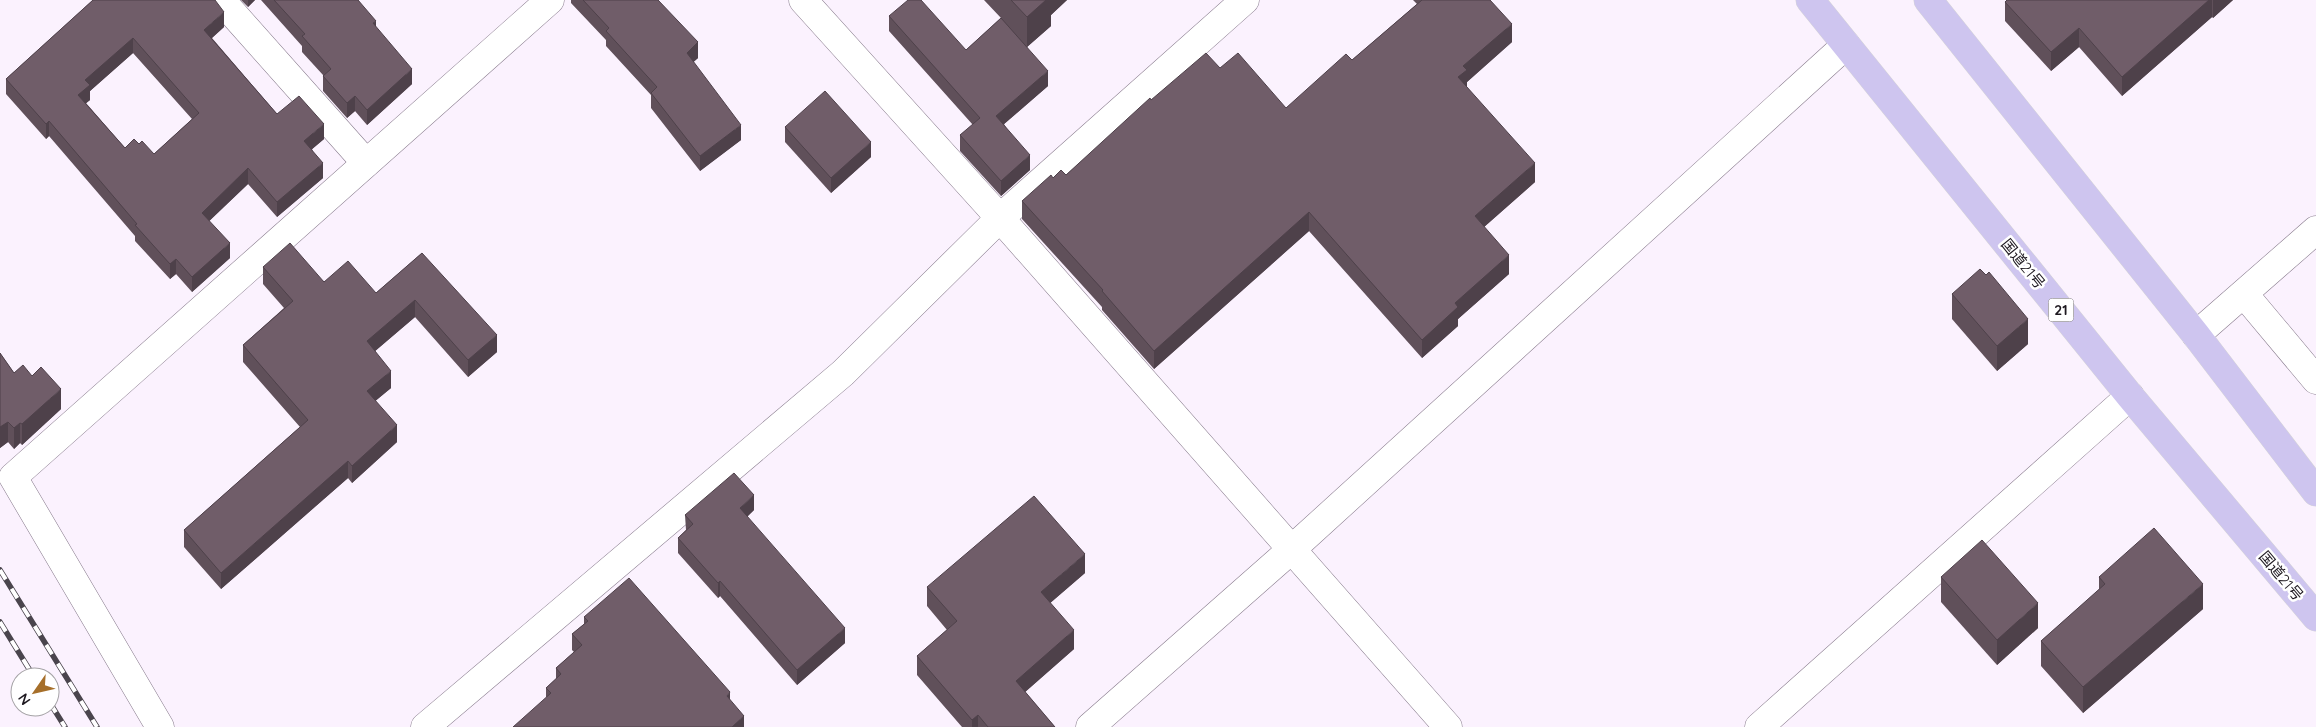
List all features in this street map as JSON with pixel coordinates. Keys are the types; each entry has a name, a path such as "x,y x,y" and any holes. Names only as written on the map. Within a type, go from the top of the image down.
{"highway":[{"name":"国道21号","path":"1810,0 2130,396 2316,617"},
{"path":"1928,0 2196,335 2316,492"}],"street":[{"path":"221,0 366,163"},
{"path":"802,0 1000,218 1448,727"},
{"path":"425,727 843,373 1000,218 1245,0"},
{"path":"160,727 13,477 366,163 534,5"},
{"path":"1090,727 1292,550 1846,45"},
{"path":"2196,335 2316,230"},
{"path":"2244,294 2316,380"},
{"path":"1759,727 2130,396"}],"building":[{"path":"93,0 215,0 224,12 204,30 277,114 299,96 324,124 304,141 323,163 277,202 248,168 202,213 230,243 192,277 176,259 170,264 135,225 137,224 49,121 46,124 6,79","holes":["133,38 199,113 154,154 142,141 139,144 134,139 125,148 78,95 90,85 85,80"]},
{"path":"274,0 358,0 376,21 373,23 412,69 367,110 355,96 347,103 323,76 331,69 302,36 305,34"},
{"path":"583,0 658,0 698,42 687,53 741,125 700,156 651,93 657,87 606,31 609,28"},
{"path":"908,0 921,0 966,50 1001,18 1048,71 996,116 1030,155 1001,181 960,135 980,118 889,16"},
{"path":"1011,0 1046,0 1027,17"},
{"path":"1422,0 1490,0 1512,24 1463,66 1467,70 1458,77 1535,163 1475,216 1509,255 1455,303 1458,307 1422,340 1309,212 1154,351 1103,290 1022,201 1051,175 1053,178 1061,170 1066,175 1150,98 1151,100 1206,53 1220,68 1238,53 1286,108 1346,54 1352,60"},
{"path":"2007,0 2209,0 2122,77 2079,28 2051,52 2005,2"},
{"path":"825,91 871,142 831,178 785,127"},
{"path":"290,243 324,282 348,261 376,293 422,253 497,335 468,360 415,300 367,341 391,371 367,391 397,425 352,466 348,461 221,573 184,530 308,420 243,345 293,301 263,267"},
{"path":"1980,269 1986,275 1989,272 2028,319 1997,346 1952,294"},
{"path":"0,353 14,373 23,365 32,376 41,367 61,389 22,424 20,423 14,428 8,422 0,427"},
{"path":"734,473 754,495 740,508 845,628 797,670 720,581 718,583 678,538 693,524 685,515"},
{"path":"1034,496 1085,554 1041,592 1074,630 1016,681 1055,727 988,727 978,715 972,720 917,656 957,621 927,587"},
{"path":"2154,528 2203,584 2083,687 2041,641 2105,584 2099,577"},
{"path":"1982,540 2038,603 1997,640 1941,577"},
{"path":"629,578 730,692 727,696 744,716 732,727 513,727 551,693 546,688 561,674 556,668 582,645 572,634 588,621 584,617"}],"railway":[{"path":"0,570 97,727"},
{"path":"0,622 28,667"},
{"path":"59,717 65,727"}]}
